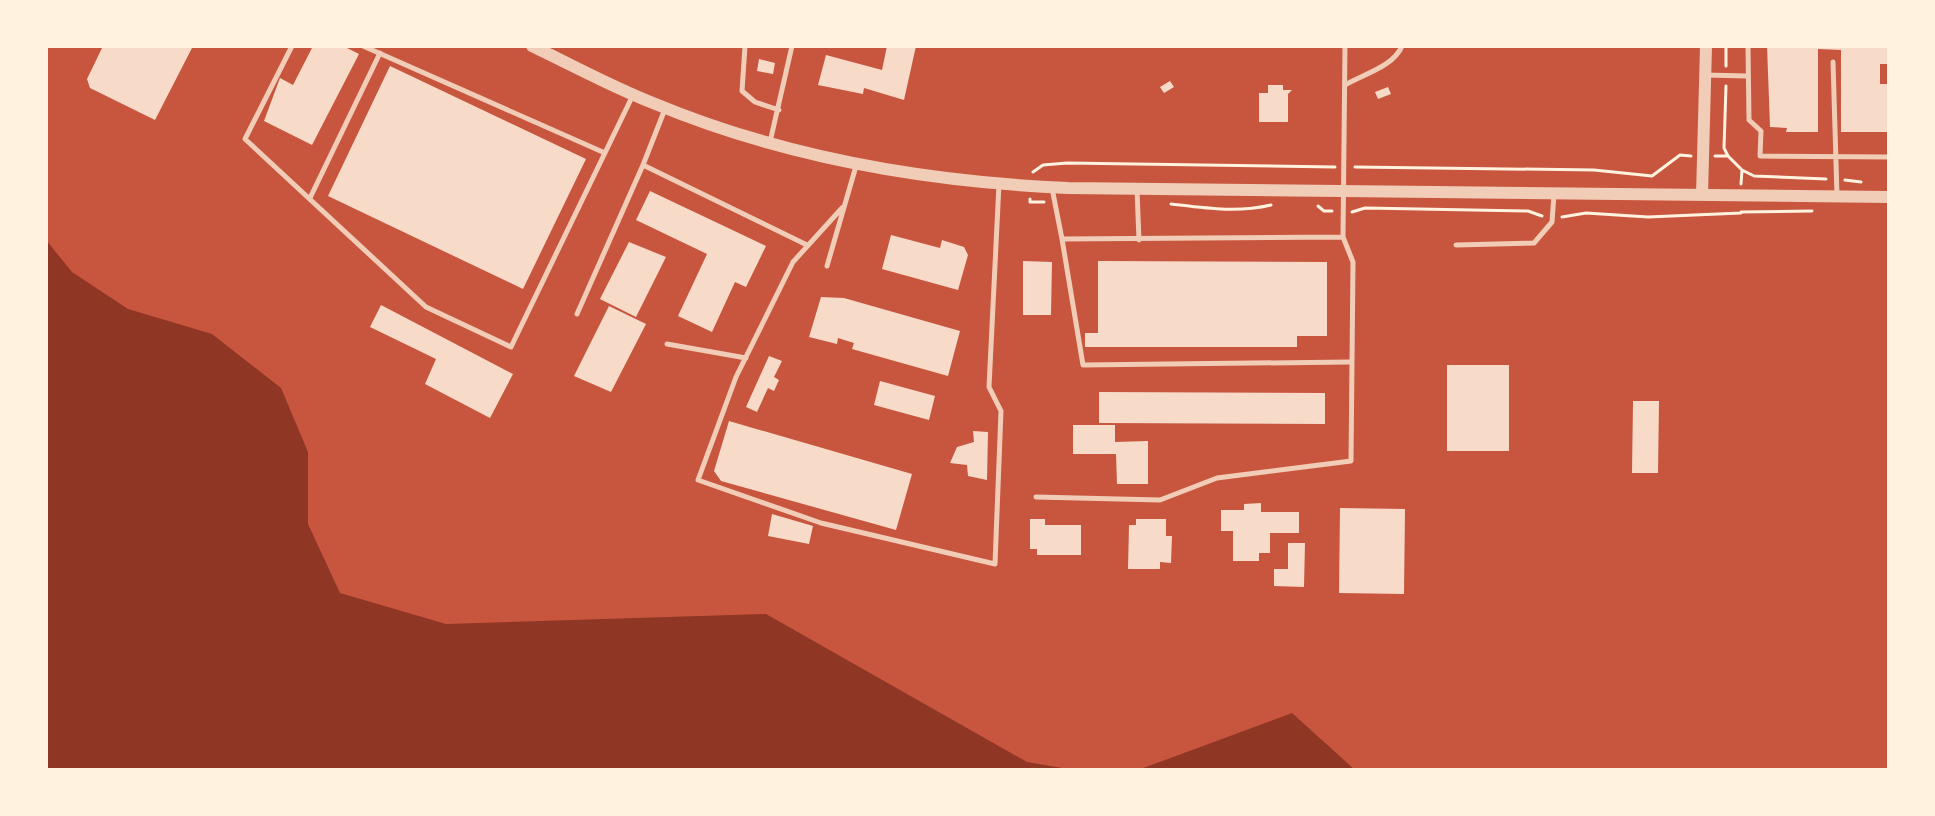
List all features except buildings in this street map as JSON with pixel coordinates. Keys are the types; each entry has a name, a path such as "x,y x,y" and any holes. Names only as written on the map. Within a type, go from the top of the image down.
{"street":[{"path":"532,46 666,108 770,142 857,165 999,184 1137,189 1889,197"},
{"path":"1702,195 1706,46"}],"lane":[{"path":"292,46 245,139 426,307 511,347 633,94"},
{"path":"363,46 605,153"},
{"path":"745,46 742,91 755,102 779,110"},
{"path":"770,142 792,46"},
{"path":"1036,497 1160,500 1217,478 1351,461 1349,362 1353,262 1343,237 1345,46"},
{"path":"1345,85 1390,62 1398,56 1402,46"},
{"path":"1748,46 1749,120 1761,131 1760,156 1889,157"},
{"path":"310,198 380,53"},
{"path":"1833,62 1837,197"},
{"path":"1705,75 1747,76"},
{"path":"577,314 666,108"},
{"path":"643,165 807,245"},
{"path":"827,266 857,165"},
{"path":"842,208 793,262 746,358 698,480 821,523 995,564 1001,411 989,387 999,184"},
{"path":"1051,187 1083,365 1349,362"},
{"path":"1137,189 1139,240"},
{"path":"1456,245 1534,243 1552,222 1554,193"},
{"path":"1062,239 1343,237"},
{"path":"667,344 746,358"}],"path":[{"path":"1726,46 1724,148 1726,156 1741,172 1754,176 1864,182"},
{"path":"1030,186 1030,202 1054,202"},
{"path":"1166,204 1251,210 1279,204"},
{"path":"1305,204 1318,206 1324,211 1344,212 1365,208 1528,211 1553,216 1741,213"}],"shaded area":[{"path":"46,240 72,272 128,309 212,334 281,388 308,452 308,524 340,593 446,624 766,614 1027,762 1074,770 46,770"},
{"path":"1292,713 1355,770 1138,770"}]}
